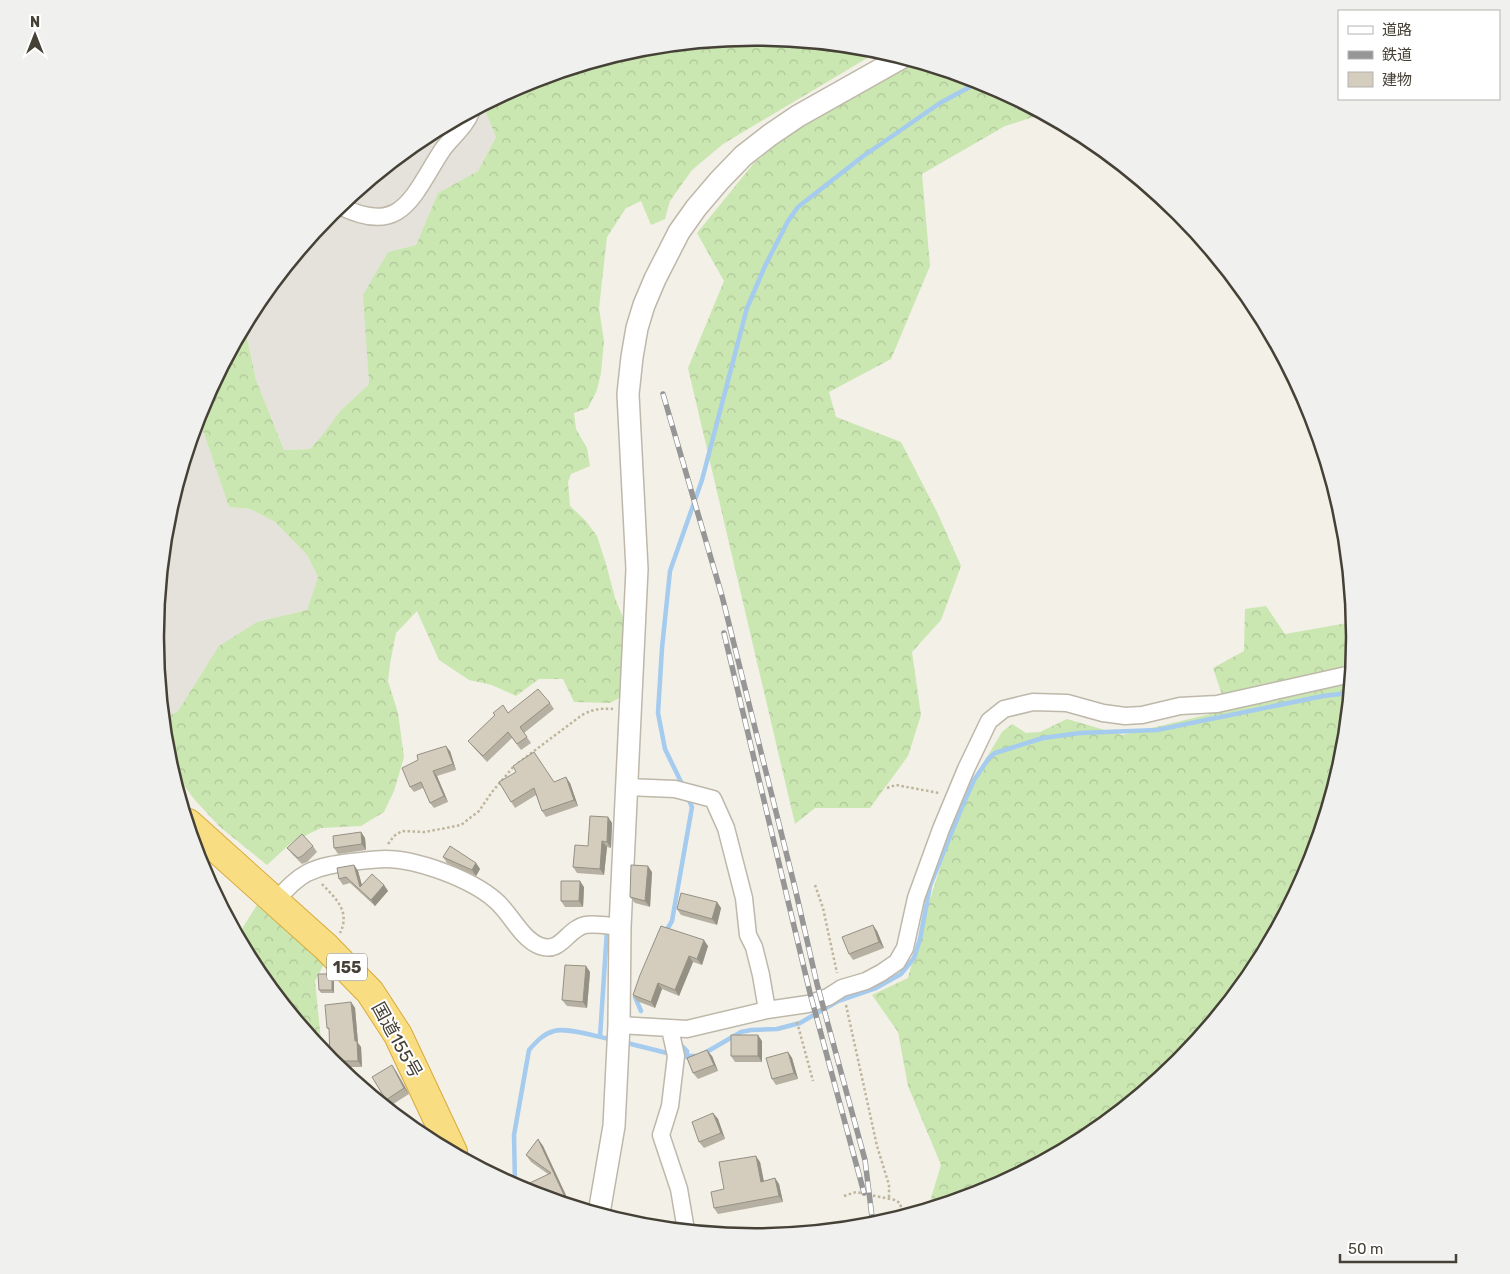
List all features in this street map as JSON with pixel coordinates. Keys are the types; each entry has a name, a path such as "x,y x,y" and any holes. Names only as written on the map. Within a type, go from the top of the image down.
{"highway":[{"name":"国道155号","path":"198,832 326,947 370,992 386,1013 398,1035 448,1141"}],"street":[{"path":"600,1207 614,1126 619,1025 620,927 637,569 628,394 637,328 655,279 679,232 719,181 743,156 770,134 798,116 893,63"},
{"path":"347,210 369,217 386,217 404,207 416,194 444,147 462,124"},
{"path":"619,1025 687,1029 767,1010 808,1004 828,997 842,988 866,981 897,962 905,948 916,898 941,829 966,769 989,721 1004,709 1033,702 1067,703 1125,716 1142,715 1180,706 1217,704 1344,676"},
{"path":"626,788 675,789 713,799 726,828 744,898 748,934 754,947 767,1010"},
{"path":"276,901 294,881 312,871 333,864 387,859 430,867 484,891 496,900 524,934 540,946 549,948 558,946 577,928 585,925 620,927"},
{"path":"670,1028 676,1056 670,1106 661,1135 679,1189 685,1224"}],"path":[{"path":"387,859 386,850 389,841 402,831 425,832 461,825 479,811 511,769 582,715 591,710 602,708 630,711"},
{"path":"887,788 896,785 936,793 956,793"},
{"path":"312,871 341,904 343,911 342,928 338,936 326,947"},
{"path":"815,885 823,908 877,1146 889,1185 889,1198"},
{"path":"796,1005 796,1020 813,1081"},
{"path":"844,1196 856,1192 889,1198 900,1203 901,1209"}],"shaded area":[{"path":"485,112 496,137 478,171 438,193 416,245 388,252 364,295 369,384 340,411 310,449 284,450 256,380 247,336 286,277 311,247 337,219 395,168 460,125"},
{"path":"202,429 229,507 250,509 275,522 307,555 318,577 307,610 257,622 204,670 178,711 169,716 164,637 169,560 184,484"}],"green space":[{"path":"755,46 832,51 868,58 723,144 692,170 670,201 665,219 651,225 641,201 626,208 607,237 599,308 604,341 601,373 597,390 588,408 574,413 576,429 587,448 590,466 571,474 568,482 570,506 585,520 597,536 615,598 624,620 621,697 610,703 574,702 563,679 539,679 516,696 492,685 469,680 439,660 417,611 396,633 390,664 388,681 398,713 404,757 394,791 384,812 361,826 321,828 292,842 267,865 220,827 183,783 169,716 178,711 219,646 257,622 307,610 318,577 307,555 275,522 250,509 229,507 202,429 225,376 247,336 256,380 284,450 310,449 340,411 369,384 363,295 388,252 416,245 438,193 478,171 496,137 485,112 529,91 602,66 678,51"},
{"path":"904,65 981,91 1034,117 1005,126 922,174 930,266 891,359 829,392 836,417 901,442 937,512 961,566 941,620 912,652 921,715 908,756 870,808 815,808 795,824 688,368 724,281 697,233 754,163 806,121"},
{"path":"1266,606 1285,634 1345,623 1341,714 1326,790 1301,863 1267,932 1224,997 1199,1027 1173,1055 1115,1106 1050,1149 1016,1167 981,1183 930,1201 941,1165 908,1086 898,1032 872,995 908,978 924,918 946,849 981,767 1002,732 1012,724 1026,733 1040,732 1067,719 1122,735 1227,710 1213,668 1244,651 1245,609"},
{"path":"257,905 324,964 315,981 321,1037 286,997 242,929"}],"building":[{"path":"538,689 550,703 520,727 527,737 517,744 508,732 483,756 468,741 495,715 493,713 503,705 508,713"},
{"path":"446,746 453,764 433,771 444,796 430,803 421,782 410,787 402,768 418,760 417,755"},
{"path":"534,752 554,782 566,777 574,800 542,811 534,788 511,802 499,782 516,772 513,766"},
{"path":"590,816 608,817 607,842 602,841 600,869 573,867 575,845 588,846"},
{"path":"361,832 362,844 334,848 333,836"},
{"path":"302,834 313,846 298,858 287,848"},
{"path":"450,846 476,863 472,870 443,857"},
{"path":"354,865 360,887 372,874 384,885 371,900 346,877 339,879 337,868"},
{"path":"631,865 648,866 645,901 630,897"},
{"path":"561,881 580,881 579,901 561,901"},
{"path":"681,893 717,902 712,919 677,909"},
{"path":"873,925 879,942 849,954 842,937"},
{"path":"661,926 704,940 697,959 689,956 675,990 658,983 651,1002 633,995"},
{"path":"565,965 586,966 583,1002 562,1000"},
{"path":"318,974 332,974 332,990 319,990"},
{"path":"351,1002 358,1061 343,1061 330,1047 325,1005"},
{"path":"731,1035 758,1035 758,1056 731,1056"},
{"path":"707,1050 714,1065 693,1073 687,1058"},
{"path":"788,1052 794,1073 772,1079 766,1058"},
{"path":"392,1065 404,1088 387,1099 372,1077"},
{"path":"713,1113 721,1133 699,1142 692,1122"},
{"path":"538,1139 564,1196 529,1183 551,1173 526,1155"},
{"path":"756,1156 761,1182 775,1178 779,1196 714,1208 711,1192 724,1189 719,1162"}],"waterway":[{"path":"683,786 665,749 658,713 670,571 702,480 747,308 765,266 788,221 798,207 862,157 940,103 970,87"},
{"path":"703,1054 741,1032 777,1029 800,1023 838,1001 876,988 901,974 914,958 920,939 930,886 962,807 974,780 989,758 995,753 1043,738 1080,733 1157,730 1323,696 1343,694"},
{"path":"665,933 672,921 692,807 688,798"},
{"path":"600,1037 607,930"},
{"path":"635,997 641,1011"},
{"path":"515,1177 514,1135 529,1050 543,1036 559,1030 574,1031 613,1040"},
{"path":"623,1042 671,1054"},
{"path":"682,1046 687,1051 687,1057"},
{"path":"679,1056 696,1056"}],"railway":[{"path":"663,394 722,596 817,984 865,1160 872,1216"},
{"path":"724,633 810,993 864,1193"}]}
